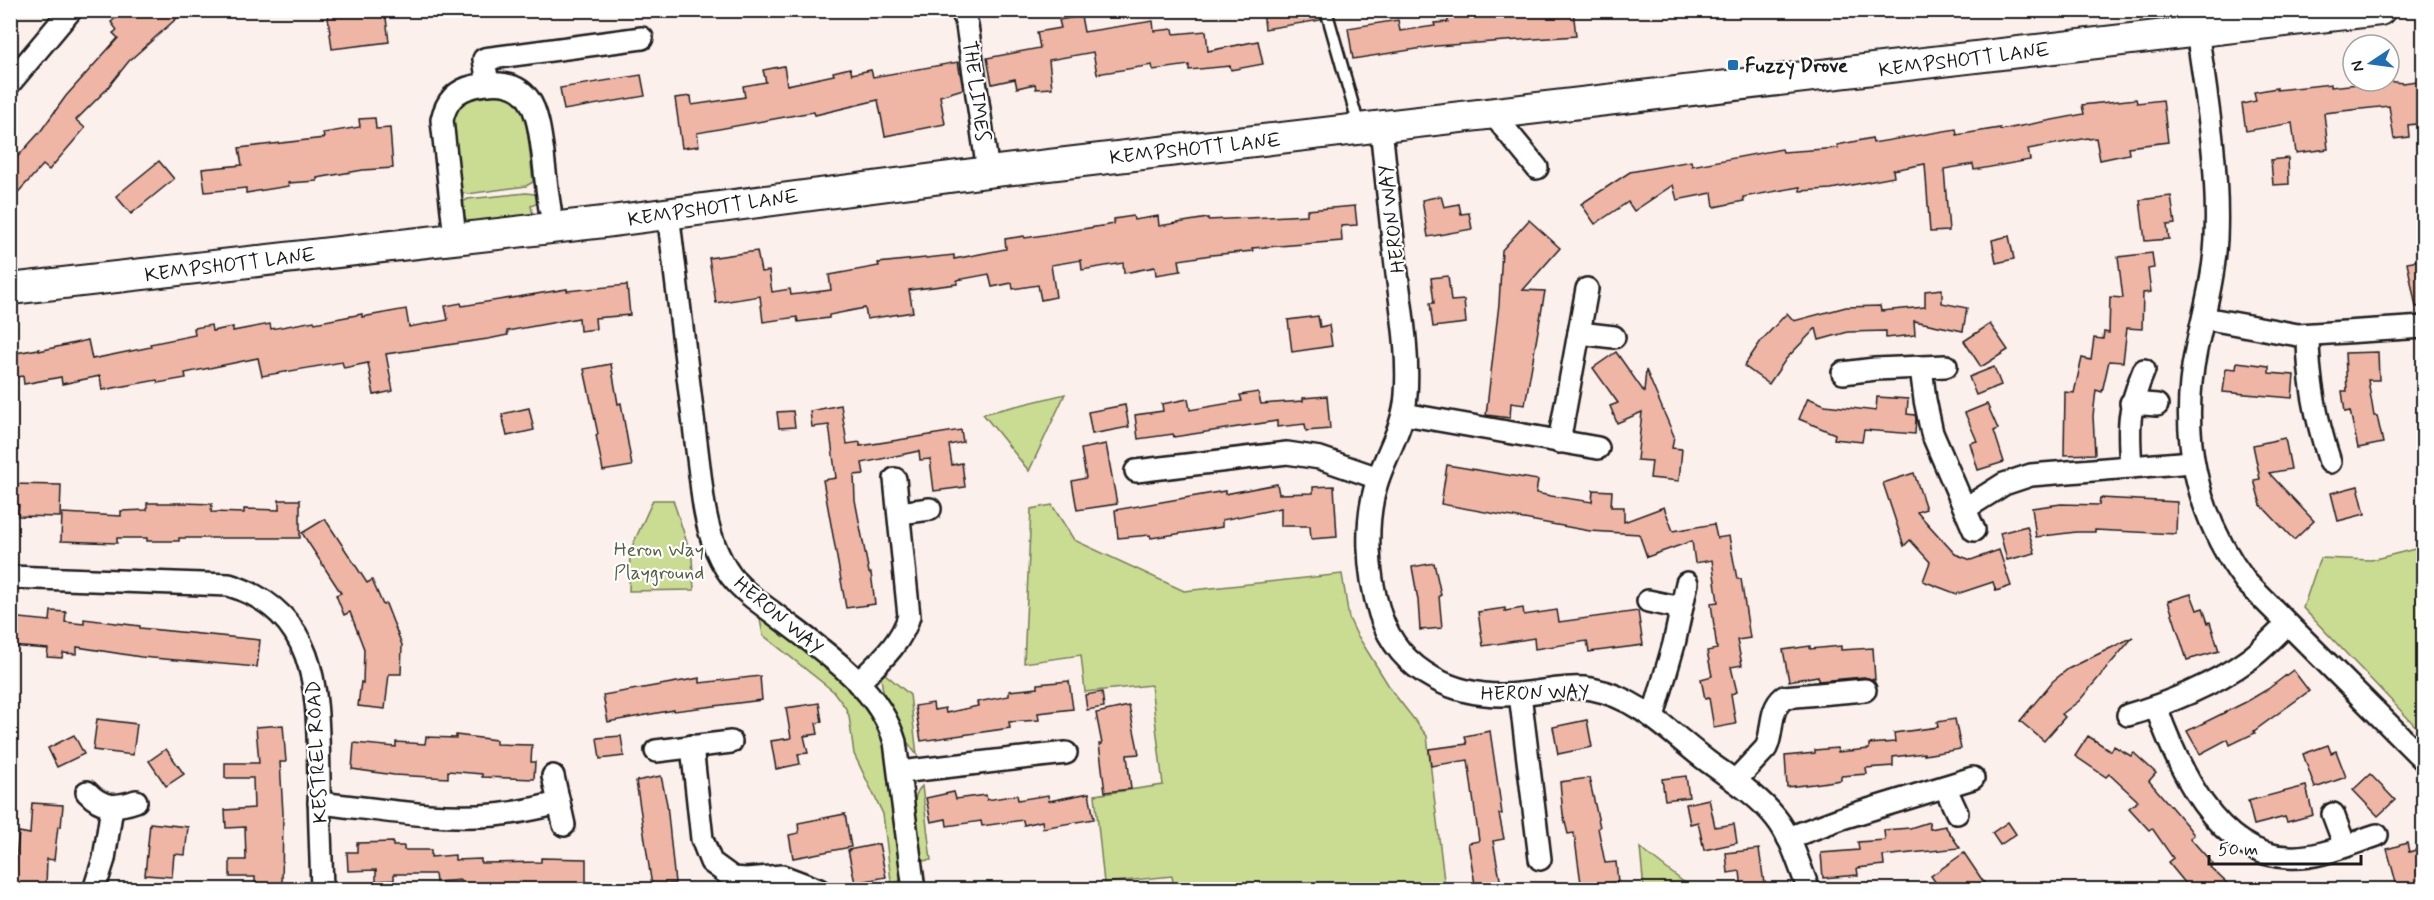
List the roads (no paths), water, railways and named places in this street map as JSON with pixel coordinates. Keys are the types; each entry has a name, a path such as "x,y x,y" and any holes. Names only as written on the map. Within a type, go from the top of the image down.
{"street":[{"path":"11,81 71,10"},
{"name":"THE LIMES","path":"962,10 967,25 988,172"},
{"name":"KEMPSHOTT LANE","path":"10,290 668,213 988,172 2380,10"},
{"path":"2197,31 2217,194 2215,259 2196,351 2190,394 2193,462 2202,501 2225,551 2246,582 2286,625 2424,760"},
{"path":"488,84 484,59 642,38"},
{"path":"455,238 442,120 447,104 458,93 471,87 504,84 519,90 536,110 550,209"},
{"path":"1493,114 1537,168"},
{"name":"HERON WAY","path":"1370,128 1405,342 1407,376 1404,414 1378,478 1370,518 1370,558 1380,613 1392,640 1409,661 1443,684 1478,694 1520,694 1570,688 1593,689 1629,701 1653,717 1768,809 1788,838 1809,890"},
{"name":"HERON WAY","path":"668,213 703,499 713,543 724,566 740,586 831,658 878,704 895,742 914,890"},
{"path":"1559,442 1587,289"},
{"path":"2204,318 2278,333 2308,335 2364,329 2424,327"},
{"path":"1579,333 1614,337"},
{"path":"2308,335 2308,365 2313,401 2330,462"},
{"path":"1843,373 1875,369 1946,366"},
{"path":"1921,367 1932,433 1974,530"},
{"path":"2131,466 2128,430 2131,404 2144,370"},
{"path":"2131,404 2157,405"},
{"path":"1404,414 1599,448"},
{"path":"1136,471 1287,453 1320,458 1378,478"},
{"path":"1965,508 2004,484 2031,475 2193,462"},
{"path":"858,683 896,642 907,625 909,616 895,479"},
{"path":"900,513 930,508"},
{"name":"KESTREL ROAD","path":"10,577 220,584 243,590 272,607 287,620 298,636 311,665 316,704 322,890"},
{"path":"1653,717 1672,654 1687,583"},
{"path":"1648,601 1682,608"},
{"path":"2128,715 2156,707 2235,669 2260,650 2286,625"},
{"path":"1735,781 1766,748 1773,712 1784,698 1865,690"},
{"path":"1520,694 1540,859"},
{"path":"2156,707 2189,783 2211,813 2236,838 2263,853 2288,858 2316,855 2377,836"},
{"path":"656,751 731,742"},
{"path":"692,746 702,839 705,852 717,868 740,884 782,876 819,890"},
{"path":"900,772 1066,753"},
{"path":"552,776 564,825"},
{"path":"1788,838 1842,818 1973,778"},
{"path":"1945,787 1957,813"},
{"path":"87,792 102,804 112,807 136,801"},
{"path":"319,803 421,814 466,816 512,813 559,803"},
{"path":"94,890 104,859 112,807"},
{"path":"2333,813 2345,846"}],"lane":[{"path":"1326,10 1370,128"}],"place":[{"name":"Fuzzy Drove","path":"1733,65"}],"park label":[{"name":"Heron Way Playground","path":"659,560"}]}
